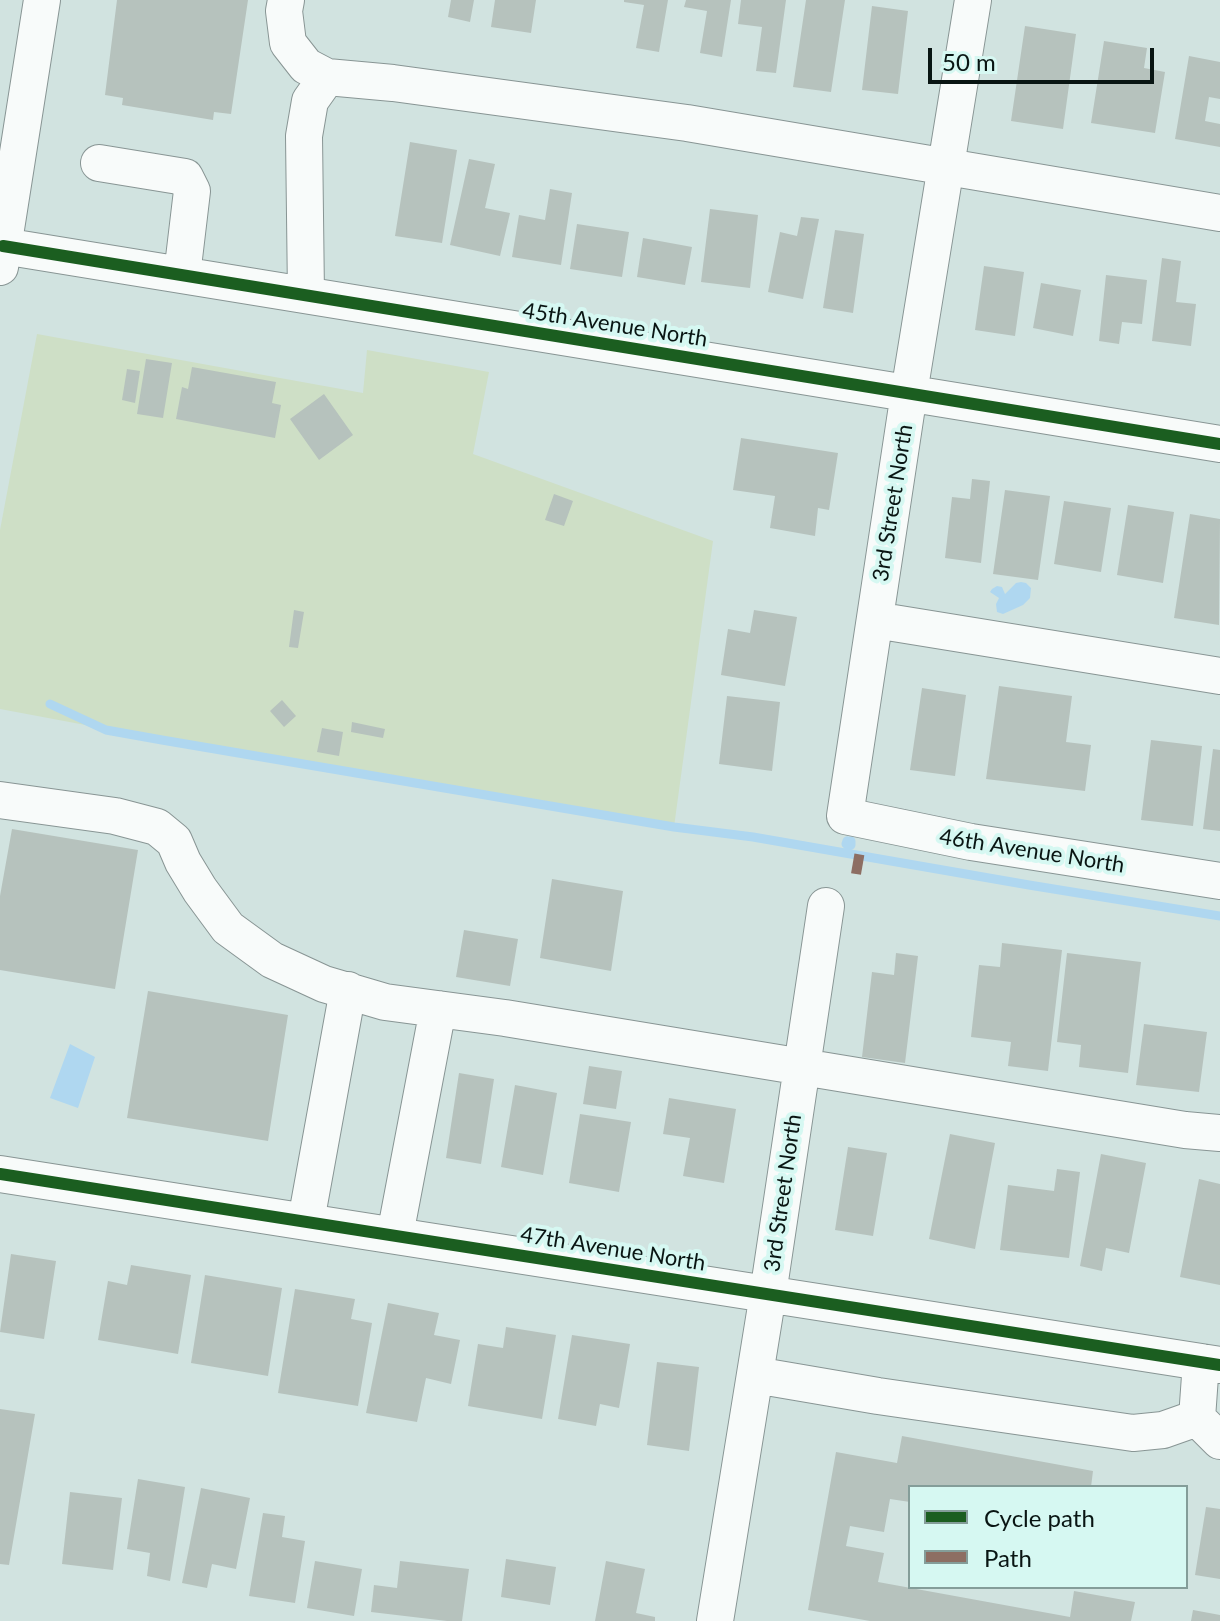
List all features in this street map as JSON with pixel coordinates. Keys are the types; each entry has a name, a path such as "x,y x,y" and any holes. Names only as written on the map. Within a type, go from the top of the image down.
{"street":[{"path":"2,257 42,0"},
{"path":"286,0 284,11 288,43 306,66 327,77 393,83 687,123 1220,213"},
{"name":"3rd Street North","path":"845,816 973,0"},
{"path":"306,295 304,136 310,101 327,77"},
{"path":"99,163 185,177 192,191 182,275"},
{"name":"45th Avenue North","path":"2,257 182,275 1220,444"},
{"path":"875,620 1220,676"},
{"path":"0,800 115,816 157,827 174,841 200,890 228,928 272,960 324,984 385,1002 505,1018 1185,1130 1220,1133"},
{"name":"46th Avenue North","path":"845,816 971,842 1220,881"},
{"name":"3rd Street North","path":"715,1621 826,906"},
{"path":"306,1221 348,990"},
{"path":"395,1235 438,1009"},
{"name":"47th Avenue North","path":"0,1174 1211,1364"},
{"path":"755,1375 1133,1433 1209,1430 1211,1364"}],"green space":[{"path":"37,334 363,393 367,350 489,372 473,454 713,541 674,827 240,754 0,709 0,530"}],"water":[{"path":"1021,582 1031,588 1030,598 1023,605 1003,614 997,612 999,598 990,592 992,589 1002,587 1005,594"},
{"path":"70,1044 95,1057 78,1108 50,1098"}],"building":[{"path":"117,0 248,0 231,114 214,112 213,120 122,105 123,98 105,95"},
{"path":"451,0 474,0 470,22 448,17"},
{"path":"495,0 536,0 531,33 491,27"},
{"path":"624,0 668,0 659,52 636,48 644,5"},
{"path":"686,0 731,0 722,57 700,53 707,11 684,7"},
{"path":"741,0 786,0 776,73 756,71 762,27 738,24"},
{"path":"806,0 845,0 831,92 793,87"},
{"path":"872,6 908,11 898,94 862,90"},
{"path":"1025,26 1076,34 1063,129 1011,121"},
{"path":"1104,41 1147,48 1144,68 1165,72 1155,133 1091,123"},
{"path":"1189,56 1220,62 1220,99 1209,97 1205,121 1220,124 1220,147 1175,139"},
{"path":"410,142 457,150 442,243 395,236"},
{"path":"469,159 495,164 485,208 510,213 500,256 450,245"},
{"path":"550,189 572,193 561,265 512,257 519,215 545,220"},
{"path":"710,209 758,215 750,288 701,282"},
{"path":"801,217 819,219 803,299 768,292 780,232 797,236"},
{"path":"577,224 629,232 622,277 570,269"},
{"path":"835,230 864,234 853,313 823,308"},
{"path":"643,238 692,247 685,285 637,277"},
{"path":"1162,258 1181,261 1176,302 1196,304 1191,346 1152,341"},
{"path":"984,266 1024,272 1015,336 975,330"},
{"path":"1106,275 1147,280 1142,324 1122,322 1119,344 1099,341"},
{"path":"1041,283 1081,290 1073,336 1033,328"},
{"path":"146,359 172,363 163,418 137,414"},
{"path":"192,367 276,382 272,403 281,405 275,438 176,419 182,387 188,389"},
{"path":"127,369 140,371 135,403 122,400"},
{"path":"324,394 353,435 319,460 290,419"},
{"path":"741,438 838,453 829,510 818,508 815,536 770,528 775,496 733,490"},
{"path":"972,479 990,481 981,563 945,558 952,497 970,499"},
{"path":"1005,490 1050,496 1038,580 993,574"},
{"path":"554,494 573,501 564,526 545,520"},
{"path":"1064,501 1111,508 1101,572 1054,564"},
{"path":"1128,505 1174,512 1163,583 1117,575"},
{"path":"1190,514 1220,519 1219,625 1174,618"},
{"path":"294,610 304,612 298,648 289,647"},
{"path":"754,610 797,617 785,686 721,675 728,629 750,633"},
{"path":"999,686 1072,696 1066,742 1091,745 1085,791 986,779"},
{"path":"922,688 966,695 955,776 910,770"},
{"path":"727,696 780,702 772,771 719,764"},
{"path":"282,700 296,716 284,727 270,711"},
{"path":"352,722 385,729 383,738 351,732"},
{"path":"322,728 343,732 339,756 317,752"},
{"path":"1151,740 1202,746 1193,826 1141,820"},
{"path":"1213,749 1220,750 1220,831 1203,829"},
{"path":"12,829 138,850 115,989 0,970 0,896"},
{"path":"552,879 623,891 611,971 540,958"},
{"path":"464,930 518,939 510,986 456,977"},
{"path":"1002,943 1062,950 1048,1071 1008,1066 1011,1042 971,1037 979,965 1000,967"},
{"path":"896,953 918,956 905,1063 862,1057 872,972 894,975"},
{"path":"1067,953 1141,962 1128,1073 1079,1067 1081,1045 1057,1042"},
{"path":"148,991 288,1015 268,1141 127,1118"},
{"path":"1144,1024 1207,1032 1199,1092 1136,1085"},
{"path":"589,1066 622,1071 616,1109 583,1104"},
{"path":"459,1073 494,1079 481,1164 446,1158"},
{"path":"515,1085 557,1093 543,1175 501,1167"},
{"path":"669,1098 736,1109 724,1183 683,1176 690,1138 663,1134"},
{"path":"580,1114 631,1122 619,1192 569,1183"},
{"path":"950,1134 995,1143 975,1249 929,1239"},
{"path":"848,1147 887,1153 873,1236 835,1230"},
{"path":"1101,1154 1146,1163 1129,1253 1106,1248 1102,1271 1080,1266"},
{"path":"1057,1169 1080,1172 1069,1258 1000,1250 1008,1185 1054,1191"},
{"path":"1199,1179 1220,1184 1220,1285 1180,1277"},
{"path":"11,1254 56,1261 44,1339 0,1332"},
{"path":"131,1265 191,1275 178,1354 98,1340 108,1281 127,1285"},
{"path":"205,1275 282,1288 268,1376 191,1363"},
{"path":"295,1289 355,1299 351,1319 372,1323 358,1406 278,1393"},
{"path":"388,1303 439,1313 434,1335 460,1340 451,1384 426,1378 417,1422 366,1413"},
{"path":"506,1327 556,1335 542,1419 468,1406 478,1344 503,1348"},
{"path":"572,1335 630,1344 619,1408 600,1404 596,1426 558,1419"},
{"path":"657,1362 699,1367 689,1451 647,1445"},
{"path":"0,1409 35,1414 9,1565 0,1564"},
{"path":"902,1436 1093,1471 1091,1485 908,1485 908,1502 890,1499 884,1532 850,1526 846,1546 884,1553 878,1582 1070,1617 1074,1591 1135,1602 1131,1621 870,1621 808,1610 836,1452 897,1463"},
{"path":"138,1479 185,1487 170,1581 147,1576 150,1553 127,1549"},
{"path":"201,1488 250,1498 236,1569 212,1564 207,1588 182,1583"},
{"path":"70,1492 122,1498 113,1570 62,1564"},
{"path":"1206,1507 1220,1509 1220,1579 1195,1575"},
{"path":"263,1513 285,1516 282,1537 305,1541 295,1603 249,1596"},
{"path":"506,1559 556,1567 550,1605 501,1597"},
{"path":"315,1561 362,1569 354,1616 307,1608"},
{"path":"400,1561 469,1569 462,1621 371,1612 374,1585 397,1588"},
{"path":"606,1561 645,1569 636,1613 655,1617 655,1621 595,1621"},
{"path":"1193,1610 1220,1615 1220,1621 1191,1621"}],"waterway":[{"path":"50,704 106,730 1220,916"},
{"path":"847,841 851,841 851,845 846,844 847,841"}],"marked path":[{"path":"856,874 861,845"}],"cycle path":[{"path":"3,246 1220,444"},
{"path":"0,1174 1220,1365"}]}
